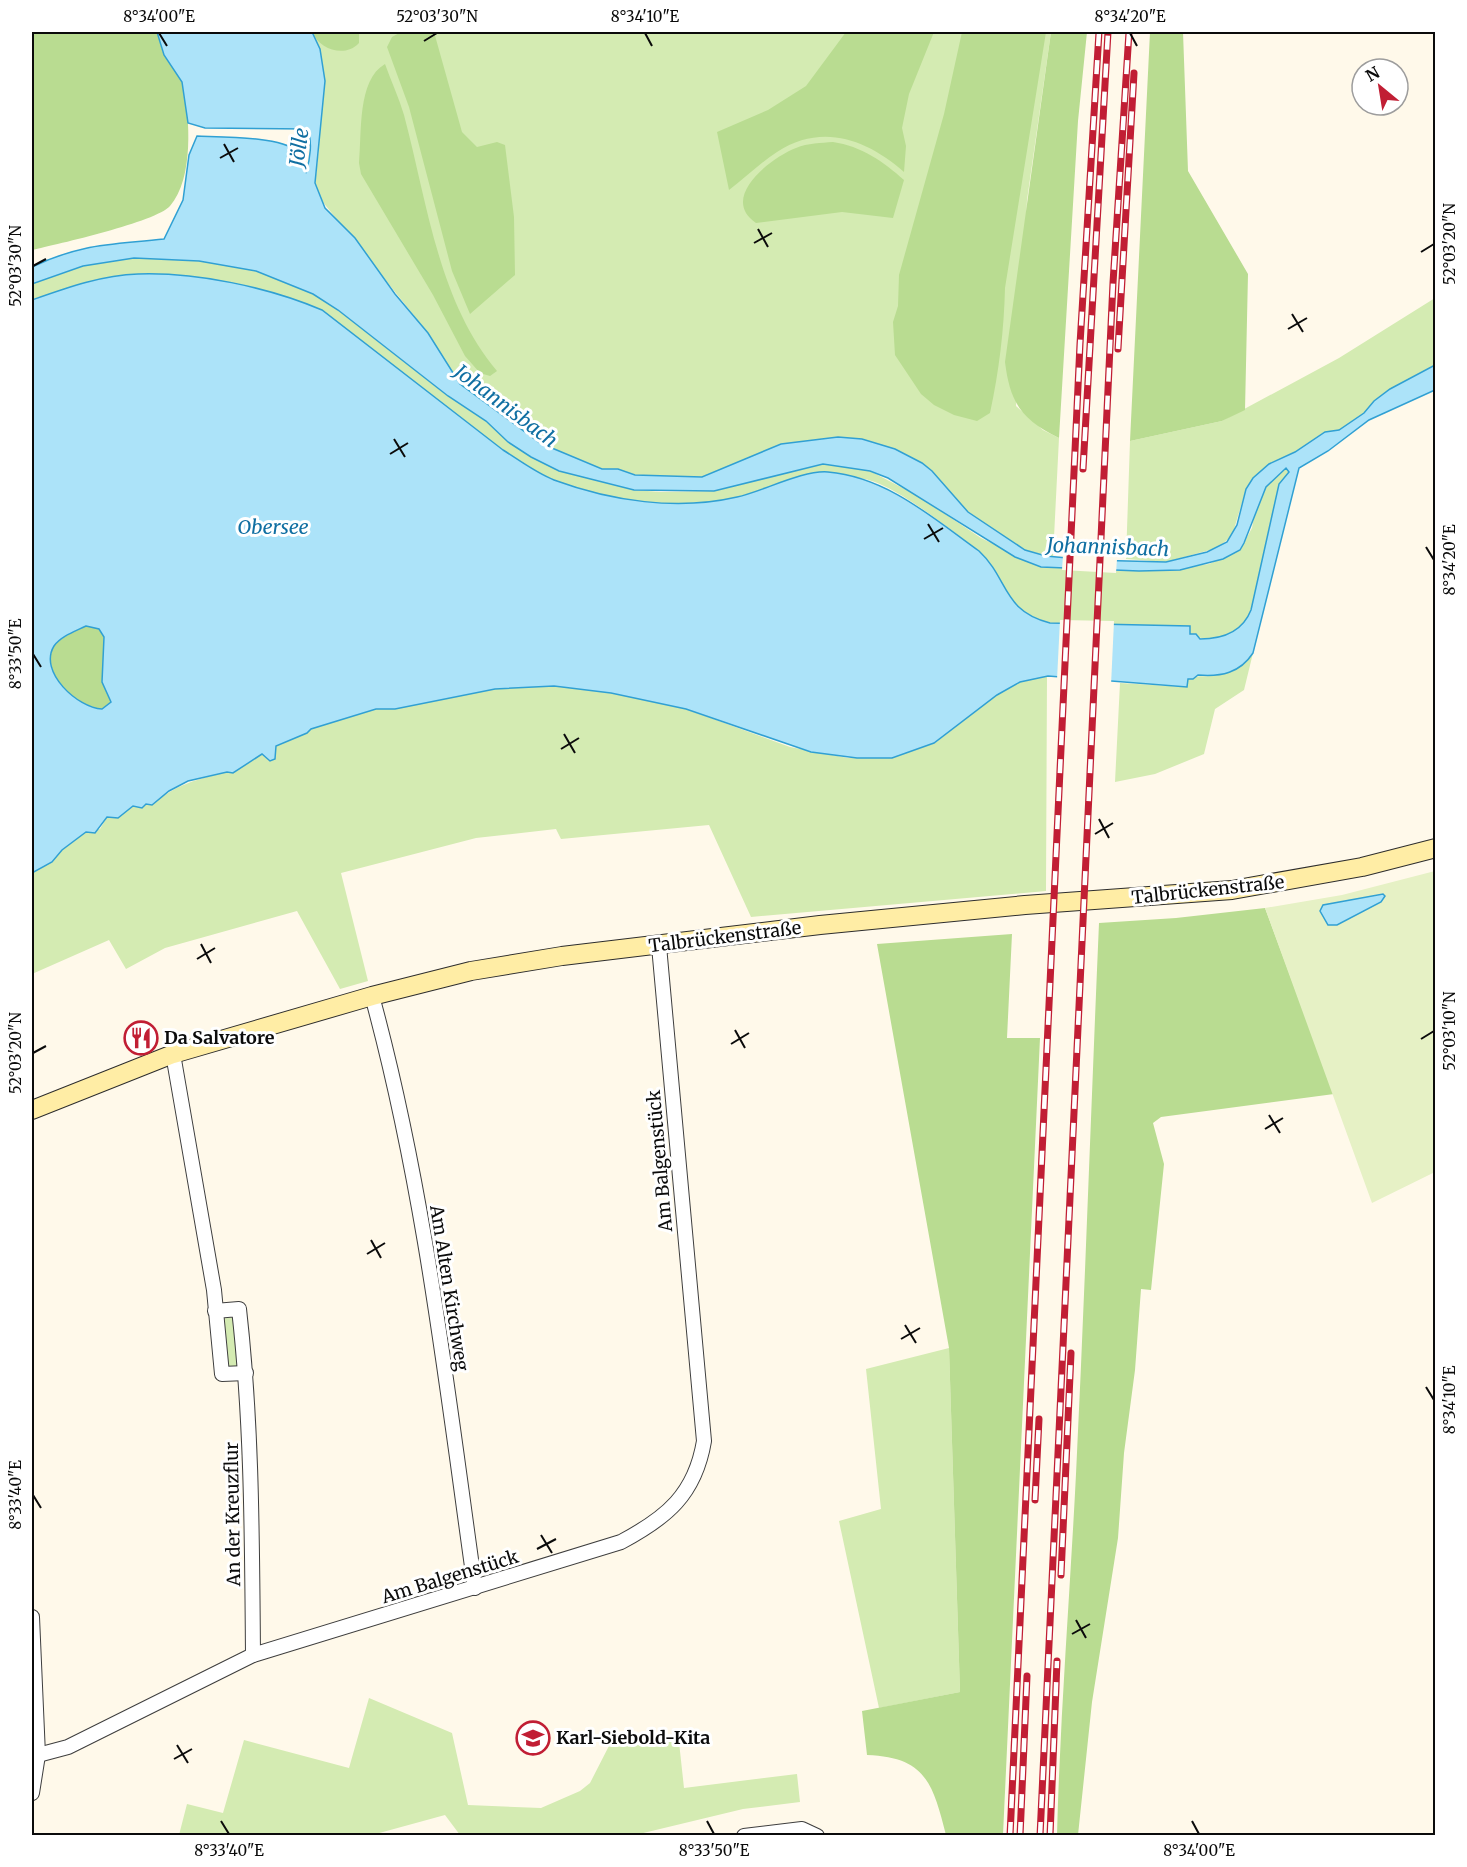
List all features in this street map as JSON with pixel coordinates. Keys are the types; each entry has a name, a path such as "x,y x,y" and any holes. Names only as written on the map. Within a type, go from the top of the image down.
{"main road":[{"name":"Talbrückenstraße","path":"32,1110 173,1054 372,996 471,971 562,956 1025,904 1232,890 1362,867 1436,848"}],"street":[{"name":"Am Balgenstück","path":"38,1755 68,1747 253,1655 621,1542 648,1527 671,1510 696,1474 704,1441 659,946"},
{"name":"Am Alten Kirchweg","path":"372,996 394,1076 434,1295 475,1588"},
{"path":"173,1054 214,1290 222,1374 246,1372"},
{"name":"An der Kreuzflur","path":"215,1311 239,1309 246,1372 252,1503 253,1655"},
{"path":"32,1617 38,1755 32,1793"},
{"path":"748,1835 802,1829 817,1836"}],"green space":[{"path":"32,32 157,32 164,55 183,85 187,114 187,164 178,194 170,206 146,219 83,238 32,250"},
{"path":"312,32 1051,32 1027,200 1016,406 1043,430 1059,438 1053,557 1025,550 968,512 952,495 838,437 781,444 702,477 635,475 618,469 602,469 540,443 460,384 428,333 318,196 315,183 319,149 320,49"},
{"path":"312,32 359,32 359,43 347,50 333,50 321,43"},
{"path":"401,32 434,32 462,132 477,147 497,142 505,145 514,217 515,275 470,314 452,271 409,107 387,47 392,37"},
{"path":"846,32 934,32 909,94 902,128 906,146 904,172 889,160 859,144 827,137 810,138 777,152 729,190 717,132 768,110 806,86"},
{"path":"962,32 1046,32 1005,288 996,382 990,413 977,421 954,415 934,405 921,394 895,355 893,322 898,306 899,275 944,114"},
{"path":"1051,32 1087,32 1078,121 1059,438 1036,424 1020,409 1010,389 1005,362"},
{"path":"1150,32 1183,32 1188,171 1248,274 1245,410 1222,421 1130,441"},
{"path":"385,64 404,115 428,215 448,282 461,314 477,343 497,371 490,376 480,373 465,356 433,295 361,174 359,163 361,123 365,94 376,72"},
{"path":"833,142 853,147 872,156 904,180 893,218 842,212 756,223 746,213 743,202 746,191 752,180 774,160 796,148"},
{"path":"134,258 199,261 238,267 256,271 313,294 338,310 448,396 486,421 508,442 559,471 634,490 661,492 714,491 824,464 870,471 918,496 981,538 1041,567 1161,571 1209,564 1240,550 1252,528 1255,511 1266,487 1286,468 1289,472 1279,484 1251,610 1247,619 1234,632 1208,639 1190,634 1190,626 1050,623 1034,618 1014,602 996,572 979,551 923,509 877,483 843,476 811,474 745,495 714,501 667,504 621,499 575,488 541,474 521,462 322,310 302,302 232,283 160,274 125,275 98,280 32,300 32,284 83,266"},
{"path":"1435,298 1435,365 1374,401 1364,413 1339,430 1325,432 1295,452 1269,464 1253,478 1246,489 1232,536 1217,548 1166,562 1126,559 1130,441 1222,421 1339,358"},
{"path":"86,625 100,629 104,637 102,682 111,702 102,709 83,703 65,689 53,670 51,660 52,650 58,642"},
{"path":"1253,653 1244,690 1215,709 1204,754 1155,774 1115,782 1120,683 1187,687 1188,679 1229,671"},
{"path":"1047,676 1046,891 751,917 709,825 561,839 556,829 476,838 341,873 368,981 340,989 297,911 165,948 126,969 109,940 32,974 32,873 52,862 62,850 86,832 100,829 107,817 118,818 133,806 142,808 146,804 152,805 169,792 196,780 227,772 233,773 262,754 270,761 275,759 276,746 311,729 376,709 395,709 495,689 554,686 611,693 686,709 790,747 848,758 892,758 935,743 997,695 1020,682"},
{"path":"1435,871 1435,1172 1372,1203 1265,908 1342,895"},
{"path":"1265,908 1334,1094 1161,1117 1153,1123 1164,1164 1151,1290 1141,1289 1135,1370 1124,1453 1118,1538 1092,1702 1078,1835 1057,1835 1060,1745 1074,1519 1099,923 1176,918"},
{"path":"1012,934 1007,1038 1040,1038 1003,1835 946,1835 936,1801 924,1777 902,1761 867,1755 862,1711 960,1692 949,1348 877,944"},
{"path":"235,1317 240,1366 225,1368 220,1319"},
{"path":"949,1348 960,1692 879,1708 839,1521 881,1509 866,1369"},
{"path":"369,1698 452,1733 468,1805 541,1808 580,1791 590,1783 611,1742 679,1742 684,1788 797,1774 800,1802 743,1809 635,1835 460,1835 445,1815 372,1835 179,1835 187,1804 223,1813 244,1740 349,1768"}],"water":[{"name":"Obersee","path":"157,32 312,32 320,49 325,81 315,183 325,208 355,238 395,294 428,333 460,384 540,443 602,469 618,469 635,475 702,477 781,444 838,437 862,439 895,449 922,463 932,471 968,512 1025,550 1046,556 1089,560 1166,562 1207,552 1227,542 1237,525 1246,489 1253,478 1269,464 1295,452 1325,432 1339,430 1364,413 1374,401 1390,389 1435,365 1435,390 1369,420 1328,451 1299,468 1253,653 1242,665 1229,672 1198,675 1193,679 1188,679 1187,687 1048,676 1020,682 997,695 934,743 892,758 857,758 811,752 686,709 611,693 554,686 495,689 395,709 376,709 311,729 307,733 276,746 275,759 270,761 262,754 233,773 227,772 188,781 169,791 152,805 146,804 142,808 133,806 118,818 107,817 95,833 86,832 62,850 52,862 32,873 32,300 71,287 138,274 207,278 279,294 322,310 503,450 547,477 598,493 644,502 691,503 737,497 795,477 818,472 850,475 890,490 927,513 979,551 996,572 1014,602 1034,618 1050,623 1190,626 1190,634 1196,634 1200,639 1216,638 1237,629 1251,610 1279,484 1289,472 1286,468 1266,487 1240,550 1223,559 1180,570 1139,571 1041,567 1015,557 888,478 870,471 823,464 714,491 634,490 559,471 508,442 486,421 448,396 338,310 313,294 256,271 199,261 134,258 83,266 32,284 32,267 66,253 97,246 164,239 183,200 189,155 197,136 249,138 278,142 298,153 306,172 310,150 307,129 205,128 188,123 182,82 164,55","holes":["86,626 99,629 104,637 102,682 111,702 102,709 82,702 63,687 51,667 50,656 54,646 69,634"]},
{"path":"1383,894 1385,896 1381,902 1337,925 1328,925 1320,911 1323,905"}],"pier":[{"path":"1063,555 1117,559 1116,573 1062,570"},
{"path":"1060,620 1114,621 1111,685 1057,680"}],"railway":[{"path":"1010,1836 1080,344 1099,32"},
{"path":"1083,469 1108,32"},
{"path":"1040,1836 1113,283 1129,32"},
{"path":"1118,349 1134,73"},
{"path":"1061,1575 1071,1353"},
{"path":"1035,1500 1039,1419"},
{"path":"1050,1836 1057,1661"},
{"path":"1020,1836 1027,1676"}],"place":[{"name":"Da Salvatore","path":"141,1038"},
{"name":"Karl-Siebold-Kita","path":"533,1738"}],"water label":[{"name":"Jölle","path":"299,147"},
{"name":"Johannisbach","path":"506,406"},
{"name":"Johannisbach","path":"1108,547"}]}
